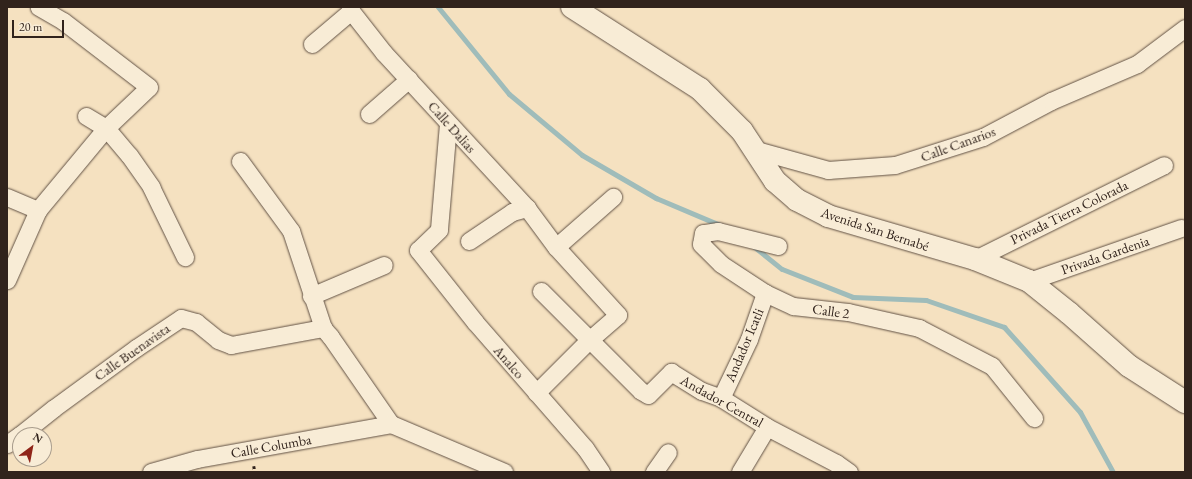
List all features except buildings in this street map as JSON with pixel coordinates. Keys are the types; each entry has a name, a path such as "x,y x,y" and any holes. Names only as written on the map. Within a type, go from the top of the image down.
{"main road":[{"name":"Avenida San Bernabé","path":"572,7 700,89 722,110 756,150 776,181 798,200 822,213 881,233 975,260 1029,281 1069,313 1129,366 1185,402"}],"street":[{"path":"7,280 38,210 106,128 149,87 63,21 39,7"},
{"path":"312,44 350,9"},
{"name":"Calle Dalias","path":"350,9 384,53 527,208 556,247 618,315 590,339"},
{"name":"Calle Canarios","path":"756,150 828,170 895,165 983,137 1051,101 1137,64 1185,28"},
{"path":"369,114 409,79"},
{"path":"86,116 106,128 129,155 151,186 185,257"},
{"name":"Analco","path":"448,124 439,230 418,250 475,322 585,448 601,472"},
{"path":"240,160 291,231 311,296 323,328 391,424 504,472"},
{"name":"Privada Tierra Colorada","path":"975,260 1164,165"},
{"path":"7,197 38,210"},
{"path":"556,247 613,197"},
{"path":"469,241 512,212 527,208"},
{"name":"Privada Gardenia","path":"1029,281 1181,228"},
{"name":"Calle 2","path":"772,245 718,231 703,233 701,244 721,264 765,293 793,306 848,312 919,328 992,366 1034,418"},
{"path":"311,296 384,265"},
{"name":"Andador Central","path":"541,291 641,391 648,395 671,372 702,391 721,398 838,469"},
{"name":"Andador Icatli","path":"721,398 749,339 765,293"},
{"name":"Calle Buenavista","path":"30,427 54,408 181,318 196,322 218,340 231,345 323,328"},
{"path":"536,393 590,339"},
{"name":"Calle Columba","path":"151,472 197,459 391,424"},
{"path":"740,472 767,427"},
{"path":"654,472 668,452"}],"waterway":[{"path":"438,7 509,94 582,155 656,198 720,225"},
{"path":"752,245 782,269 853,297 926,300 1004,327 1080,412 1113,472"}]}
